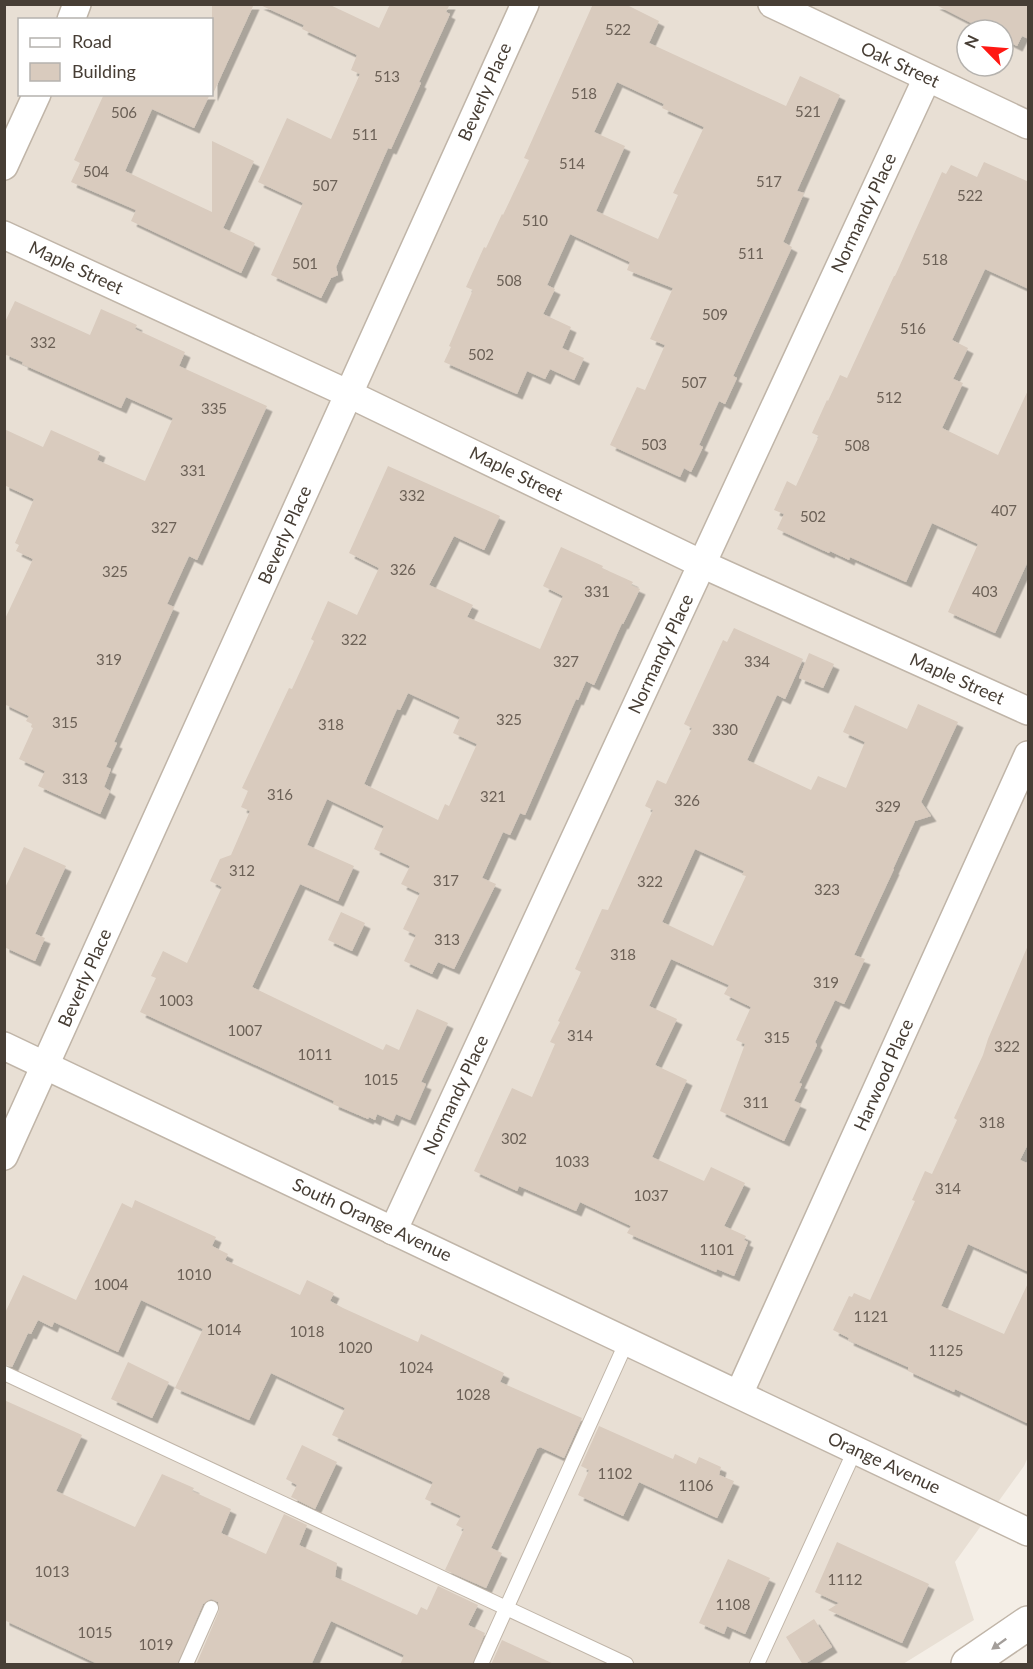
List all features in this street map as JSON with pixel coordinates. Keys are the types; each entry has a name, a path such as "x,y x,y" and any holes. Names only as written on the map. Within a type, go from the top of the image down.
{"street":[{"path":"71,18 77,4"},
{"name":"Beverly Place","path":"4,1156 525,4"},
{"name":"Oak Street","path":"772,4 1029,126"},
{"name":"Normandy Place","path":"393,1231 927,78"},
{"path":"4,166 36,96"},
{"name":"Maple Street","path":"4,234 349,394 702,564 1029,711"},
{"name":"Harwood Place","path":"739,1394 1029,755"},
{"name":"South Orange Avenue","path":"4,1046 739,1394"},
{"name":"Orange Avenue","path":"739,1394 1029,1532"},
{"path":"968,1665 1029,1623"}],"lane":[{"path":"481,1665 627,1341"},
{"path":"4,1373 626,1665"},
{"path":"757,1665 855,1450"},
{"path":"186,1665 211,1608"}],"shaded area":[{"path":"5,5 1028,5 1028,1457 1024,1466 955,1562 974,1620 903,1664 5,1664"}],"building":[{"path":"212,4 254,4 213,94 213,18"},
{"path":"258,4 328,4 379,28 390,4 450,4 446,12 450,14 419,82 421,83 391,149 388,148 336,267 338,275 331,278 321,298 271,275 303,203 258,182 287,118 331,139 360,74 351,70 357,55 302,29 304,25"},
{"path":"593,4 625,4 659,21 649,43 786,106 800,76 840,95 797,191 804,193 783,242 792,247 733,376 737,378 725,404 719,401 699,445 703,447 691,472 684,468 680,477 610,445 637,387 645,390 665,345 650,339 673,288 627,270 630,262 570,234 547,285 555,289 543,314 571,327 562,348 584,358 574,380 550,369 545,379 527,371 517,394 444,362 473,290 466,287 529,160 524,158","holes":["617,82 664,104 662,108 704,127 673,193 678,195 658,239 596,211 625,146 594,132"]},
{"path":"934,4 1029,4 1029,39 1022,36 1017,46 1015,45 1015,18 961,18"},
{"path":"103,96 209,96 194,128 152,109 125,171 212,212 212,141 254,161 223,228 255,243 241,273 131,221 136,210 71,182 80,163 74,160"},
{"path":"984,162 1029,182 1029,289 985,269 952,340 968,348 953,379 963,383 942,428 998,455 1029,388 1029,559 995,633 948,612 978,544 932,523 906,582 850,557 849,560 830,551 829,553 777,529 784,514 774,510 787,481 796,486 819,436 812,433 827,400 840,375 847,378 942,172 946,174 951,165 977,177"},
{"path":"15,301 90,335 101,309 137,325 135,329 185,352 179,366 267,406 197,560 189,556 167,604 174,607 114,742 117,743 106,767 111,769 104,787 110,791 100,814 38,786 45,771 19,759 33,728 32,724 26,721 29,716 4,704 4,621 33,559 16,551 19,545 15,543 34,499 4,485 4,429 43,447 51,430 100,452 97,460 145,481 173,418 126,397 121,408 4,354 4,324"},
{"path":"388,466 500,516 484,550 454,536 429,585 473,605 467,617 540,649 563,596 543,586 561,547 603,566 602,568 633,582 631,585 640,589 594,685 586,681 578,700 576,699 525,815 520,813 510,835 503,832 482,878 496,884 454,969 438,962 432,974 404,961 416,935 403,929 420,893 401,884 410,866 374,849 384,826 327,799 307,845 354,866 338,901 300,884 252,987 383,1050 386,1044 399,1050 417,1009 448,1023 421,1082 426,1084 410,1120 396,1114 393,1121 377,1114 375,1120 369,1117 368,1119 333,1104 334,1101 140,1012 156,978 151,976 163,951 187,963 222,887 210,881 220,859 231,855 250,811 241,807 248,791 242,788 289,688 292,689 314,641 311,639 328,601 357,615 379,568 349,553","holes":["408,693 460,717 453,733 477,744 449,806 445,804 438,820 364,784 397,709 400,710"]},
{"path":"734,628 803,659 785,699 777,695 747,760 811,790 818,776 846,788 865,742 843,732 855,705 907,729 918,704 958,722 921,802 931,816 915,821 854,955 865,959 844,1004 835,1000 815,1042 817,1045 799,1083 802,1084 794,1101 801,1104 784,1141 720,1111 745,1044 736,1040 751,1007 724,994 729,985 671,959 649,1006 677,1019 655,1065 687,1080 652,1157 704,1181 711,1167 745,1183 724,1226 746,1236 744,1240 748,1242 734,1276 717,1269 716,1272 627,1233 631,1226 580,1202 576,1211 519,1186 517,1191 474,1171 512,1088 532,1097 555,1044 550,1042 560,1022 558,1021 581,972 575,969 602,909 608,910 653,810 645,806 657,780 666,784 692,728 684,724 723,640 727,642","holes":["695,849 744,871 742,875 746,876 713,946 662,922"]},
{"path":"809,653 834,664 823,688 799,678"},
{"path":"24,847 66,866 35,934 45,938 35,961 4,947 4,890"},
{"path":"341,912 365,923 352,951 328,940"},
{"path":"1029,943 1029,1142 1020,1160 1029,1164 1029,1272 968,1244 941,1306 1004,1334 1029,1281 1029,1424 955,1389 954,1392 908,1371 908,1367 848,1340 849,1338 833,1330 849,1296 852,1297 854,1293 870,1300 915,1201 912,1200 925,1171 932,1174 957,1120 954,1118 983,1055"},
{"path":"135,1200 216,1237 212,1246 228,1254 225,1260 300,1295 307,1280 334,1293 330,1301 343,1308 418,1342 421,1334 504,1373 500,1382 582,1418 564,1458 540,1447 537,1449 491,1548 502,1553 486,1588 445,1570 464,1529 456,1525 461,1516 425,1499 433,1482 332,1435 345,1408 271,1373 249,1420 175,1388 203,1329 141,1300 118,1352 54,1322 52,1327 38,1320 31,1334 28,1333 12,1367 4,1364 4,1315 23,1275 76,1300 122,1203 132,1208"},
{"path":"128,1362 169,1382 152,1418 111,1399"},
{"path":"4,1400 82,1435 56,1491 135,1527 162,1474 194,1488 192,1491 231,1509 221,1533 266,1554 284,1514 307,1525 299,1545 337,1563 335,1577 417,1615 421,1607 427,1610 438,1586 478,1605 468,1625 485,1633 472,1665 400,1665 404,1655 331,1621 311,1665 196,1665 219,1611 218,1602 211,1599 203,1604 177,1665 100,1665 4,1620"},
{"path":"599,1426 673,1459 675,1454 696,1464 699,1457 721,1467 719,1475 734,1481 717,1518 639,1482 623,1516 578,1495 589,1470 581,1466"},
{"path":"302,1445 337,1462 315,1509 291,1497 297,1485 286,1479"},
{"path":"837,1542 929,1584 902,1643 828,1610 839,1603 815,1592"},
{"path":"728,1559 770,1578 745,1634 727,1626 724,1634 699,1623"},
{"path":"814,1619 832,1647 803,1665 786,1637"},
{"path":"502,1640 556,1665 491,1665"}]}
